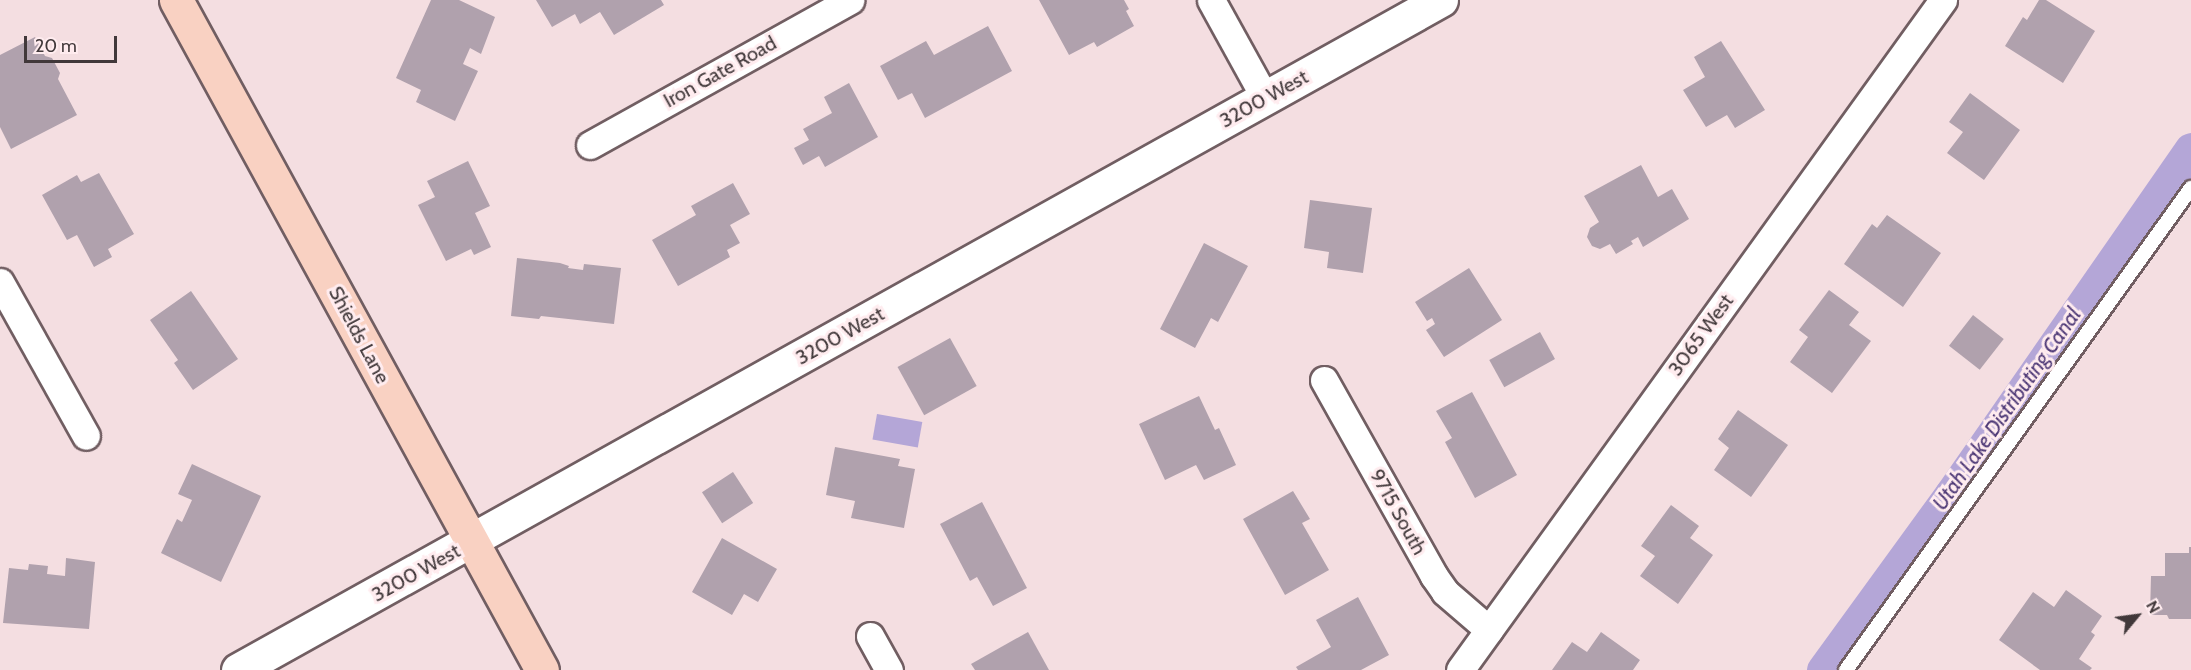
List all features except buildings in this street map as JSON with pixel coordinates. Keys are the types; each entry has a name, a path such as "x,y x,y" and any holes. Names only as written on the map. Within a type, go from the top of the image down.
{"main road":[{"name":"Shields Lane","path":"176,0 542,670"}],"street":[{"name":"Iron Gate Road","path":"590,145 850,0"},
{"path":"1211,0 1265,98"},
{"name":"3200 West","path":"238,670 1441,0"},
{"name":"3065 West","path":"1460,670 1943,0"},
{"path":"0,282 86,436"},
{"name":"9715 South","path":"1324,380 1434,576 1446,592 1489,630"},
{"path":"870,636 889,670"}],"lane":[{"path":"1846,670 2191,188"}],"shaded area":[{"path":"877,414 922,422 918,448 872,440"}],"waterway":[{"name":"Utah Lake Distributing Canal","path":"1823,670 1951,494 2191,149"}]}
